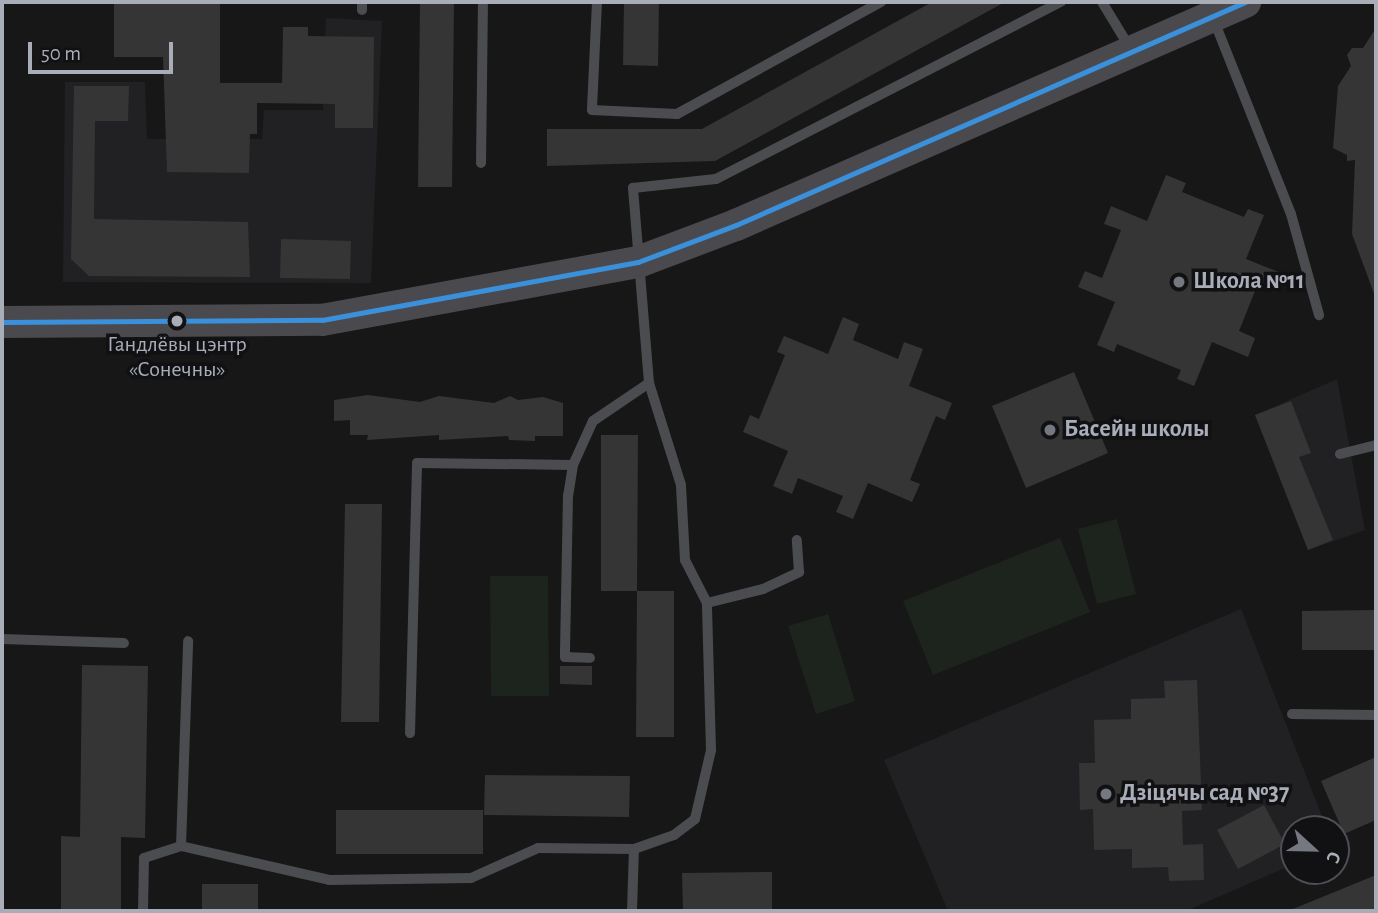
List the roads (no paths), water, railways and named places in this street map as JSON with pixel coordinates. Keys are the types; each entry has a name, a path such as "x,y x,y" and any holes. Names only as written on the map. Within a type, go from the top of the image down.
{"main road":[{"path":"2,322 322,320 638,262 736,225 1245,2"}],"lane":[{"path":"481,163 483,2"},
{"path":"597,2 592,110 677,114 881,2"},
{"path":"143,911 145,858 181,846 329,880 471,878 538,848 634,849 674,835 695,819 706,785 711,750 707,603 685,560 681,485 649,383 633,188 716,179 1061,2"},
{"path":"1102,2 1132,51"},
{"path":"1212,15 1291,214 1319,315"},
{"path":"590,657 565,657 568,495 573,465 593,422 649,383"},
{"path":"1340,454 1376,445"},
{"path":"410,733 417,463 573,465"},
{"path":"707,603 763,589 799,572 797,540"},
{"path":"2,639 124,643"},
{"path":"181,846 188,641"},
{"path":"1292,714 1376,715"},
{"path":"632,911 634,849"}],"place":[{"name":"Школа №11","path":"1179,282"},
{"name":"Гандлёвы цэнтр «Сонечны»","path":"177,321"},
{"name":"Басейн школы","path":"1050,430"},
{"name":"Дзіцячы сад №37","path":"1106,794"}]}
